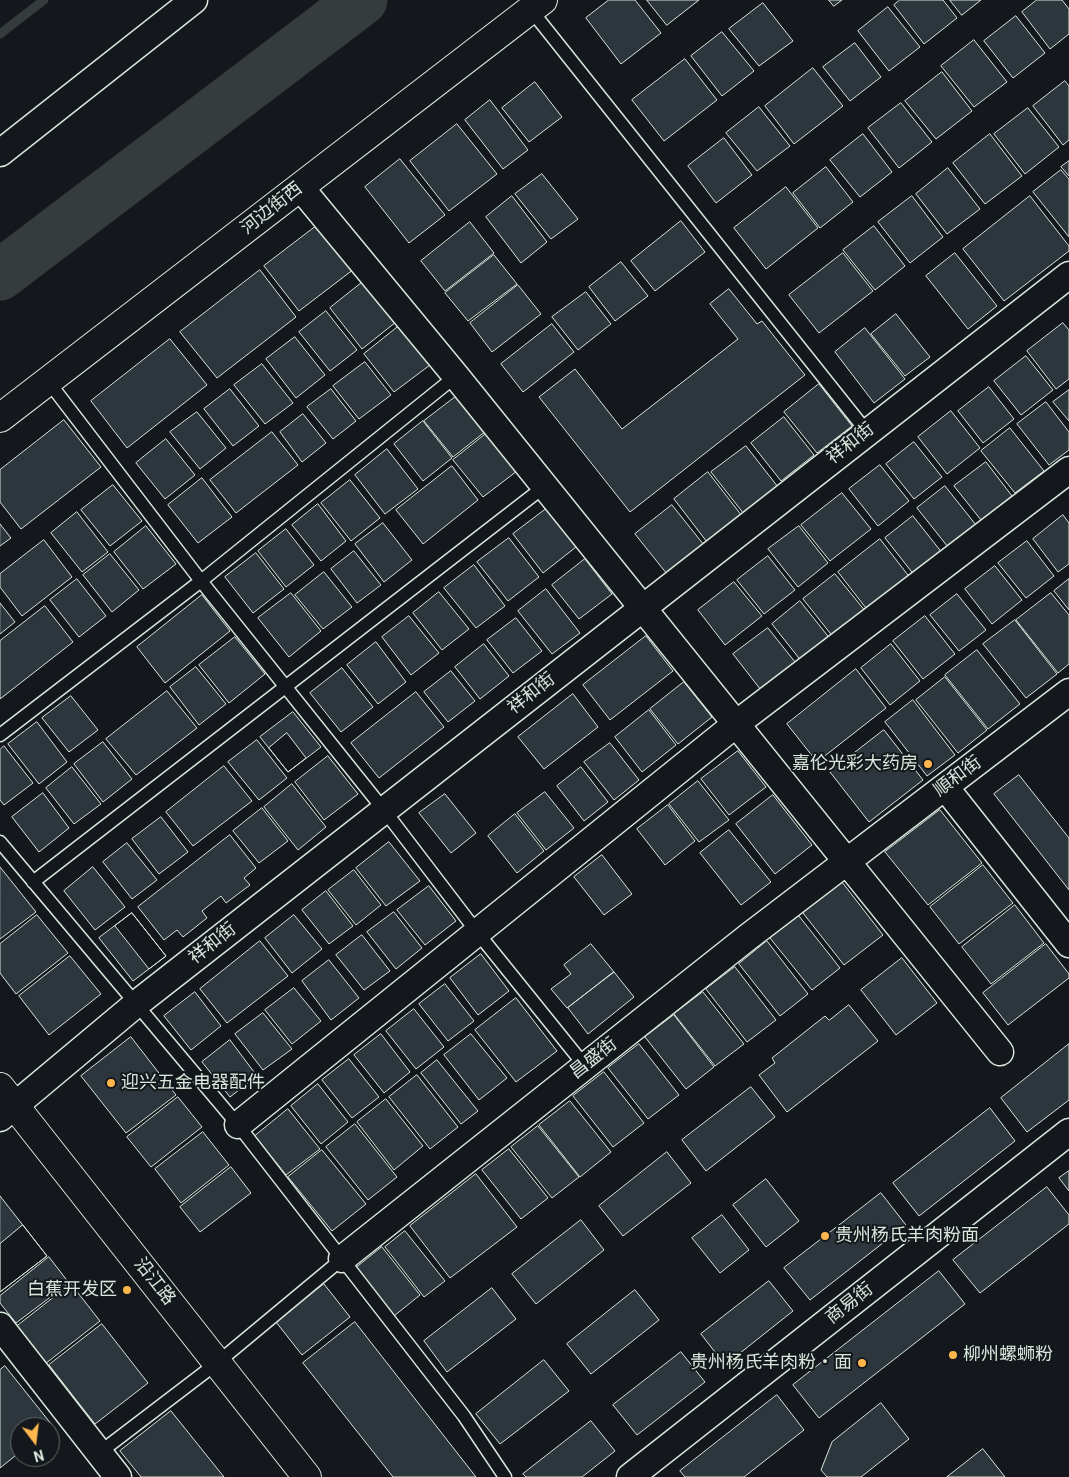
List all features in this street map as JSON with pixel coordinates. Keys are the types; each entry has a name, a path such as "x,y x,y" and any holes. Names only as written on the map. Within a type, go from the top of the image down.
{"street":[{"path":"0,154 194,0"},
{"name":"河边街西","path":"0,418 537,5"},
{"path":"300,188 456,376 1000,1052"},
{"name":"祥和街","path":"5,1104 135,1005 1069,275"},
{"path":"238,1125 736,724 1069,470"},
{"name":"順和街","path":"848,862 1069,692"},
{"path":"945,787 1069,944"},
{"name":"昌盛街","path":"342,1259 748,936 848,862"},
{"name":"沿江路","path":"5,1104 217,1362 307,1477"},
{"name":"商易街","path":"630,1477 1069,1132"},
{"path":"0,1326 118,1477"}],"lane":[{"path":"537,5 868,432"},
{"path":"0,735 200,581 456,376"},
{"path":"48,381 200,581 384,810 477,932 585,1066"},
{"path":"33,882 284,685 545,486"},
{"path":"0,842 135,1005 238,1125 464,1416 505,1477"},
{"path":"99,1453 217,1362 342,1259"}],"building":[{"path":"609,0 635,0 661,33 621,64 586,18"},
{"path":"647,0 699,0 667,25"},
{"path":"829,0 842,0 834,6"},
{"path":"900,0 943,0 957,18 924,44 894,5"},
{"path":"950,0 981,0 962,15"},
{"path":"1037,0 1062,0 1069,9 1069,34 1050,49 1022,12"},
{"path":"763,3 793,41 759,66 729,29"},
{"path":"888,7 920,47 889,71 858,31"},
{"path":"1016,16 1045,53 1013,78 984,41"},
{"path":"722,32 754,71 722,96 691,56"},
{"path":"974,40 1007,82 974,107 941,66"},
{"path":"855,43 881,77 850,101 823,67"},
{"path":"685,59 717,100 664,141 632,100"},
{"path":"813,68 843,106 794,144 765,106"},
{"path":"942,72 972,111 936,139 905,101"},
{"path":"1065,81 1069,86 1069,140 1063,145 1033,106"},
{"path":"535,82 562,117 529,142 502,108"},
{"path":"490,100 528,150 503,169 465,120"},
{"path":"901,103 932,142 899,168 868,128"},
{"path":"759,107 790,146 757,171 726,133"},
{"path":"1028,108 1059,147 1025,174 994,134"},
{"path":"457,124 497,174 449,211 410,161"},
{"path":"863,134 892,172 860,197 830,160"},
{"path":"990,134 1022,176 985,204 953,163"},
{"path":"724,138 752,175 716,203 688,166"},
{"path":"400,159 445,215 409,243 365,187"},
{"path":"1069,161 1069,176 1061,167"},
{"path":"826,167 853,202 820,228 793,193"},
{"path":"948,168 980,209 947,234 916,194"},
{"path":"1061,170 1069,179 1069,237 1033,192"},
{"path":"542,174 578,219 551,239 515,194"},
{"path":"786,187 818,228 766,269 734,228"},
{"path":"512,196 547,242 521,263 486,217"},
{"path":"912,196 943,237 910,263 878,222"},
{"path":"1030,196 1069,246 1069,251 1004,301 963,249"},
{"path":"681,221 705,252 655,291 631,261"},
{"path":"470,222 494,253 445,291 421,261"},
{"path":"319,224 354,269 299,311 264,266"},
{"path":"874,226 905,266 875,290 843,250"},
{"path":"843,253 873,291 819,333 789,295"},
{"path":"955,253 997,306 968,329 926,276"},
{"path":"494,255 517,284 468,321 445,293"},
{"path":"621,262 648,296 615,321 589,287"},
{"path":"260,270 296,317 217,378 180,332"},
{"path":"364,281 396,322 362,349 330,308"},
{"path":"518,285 541,314 492,352 470,323"},
{"path":"729,289 757,324 762,321 805,375 630,512 539,397 575,369 622,429 738,339 710,304"},
{"path":"586,292 611,324 578,350 552,317"},
{"path":"326,311 357,350 330,371 299,332"},
{"path":"896,314 930,357 905,376 871,334"},
{"path":"1063,323 1069,330 1069,379 1056,389 1027,351"},
{"path":"552,324 574,352 523,392 501,364"},
{"path":"399,326 430,365 394,392 364,354"},
{"path":"865,328 905,379 874,403 835,352"},
{"path":"295,337 325,375 296,398 266,359"},
{"path":"170,339 207,385 127,448 91,401"},
{"path":"1026,356 1053,390 1021,415 994,381"},
{"path":"365,362 391,395 359,419 333,386"},
{"path":"262,364 293,403 265,424 234,385"},
{"path":"819,384 852,426 817,453 784,412"},
{"path":"989,387 1014,419 983,443 958,411"},
{"path":"230,389 259,426 233,446 204,409"},
{"path":"331,389 356,421 333,439 307,407"},
{"path":"1069,390 1069,421 1053,402"},
{"path":"458,395 486,431 453,457 424,421"},
{"path":"1046,402 1069,432 1069,450 1049,465 1017,424"},
{"path":"951,411 980,448 947,474 918,437"},
{"path":"197,412 226,448 200,469 170,432"},
{"path":"303,414 326,443 302,462 280,432"},
{"path":"784,417 814,455 781,481 751,443"},
{"path":"64,420 101,467 21,529 0,502 0,470"},
{"path":"423,421 452,458 423,481 394,444"},
{"path":"1010,428 1044,471 1015,493 981,451"},
{"path":"272,432 298,465 236,513 210,480"},
{"path":"487,433 517,471 483,497 453,460"},
{"path":"166,439 195,475 165,499 136,463"},
{"path":"914,442 942,477 914,499 886,464"},
{"path":"746,446 778,487 744,514 711,472"},
{"path":"387,449 418,489 385,514 355,475"},
{"path":"986,462 1012,496 981,520 954,486"},
{"path":"880,465 909,501 878,526 849,489"},
{"path":"452,466 478,500 423,544 396,510"},
{"path":"708,472 742,516 707,542 674,499"},
{"path":"202,478 232,517 198,543 168,505"},
{"path":"350,480 380,518 351,541 321,503"},
{"path":"113,485 142,521 110,546 81,510"},
{"path":"945,486 976,525 948,547 917,508"},
{"path":"842,493 871,529 830,561 801,525"},
{"path":"318,504 346,541 321,561 292,525"},
{"path":"672,505 704,545 667,574 635,534"},
{"path":"546,509 576,547 543,573 513,534"},
{"path":"77,512 108,552 82,572 51,533"},
{"path":"1063,515 1069,523 1069,564 1058,572 1033,539"},
{"path":"913,516 943,554 915,576 885,538"},
{"path":"383,523 412,560 384,582 355,544"},
{"path":"0,524 11,538 0,546"},
{"path":"146,526 176,564 143,589 114,552"},
{"path":"799,526 828,563 798,587 768,549"},
{"path":"286,529 314,565 286,587 258,551"},
{"path":"509,538 539,577 508,601 477,562"},
{"path":"880,539 911,579 869,612 838,572"},
{"path":"44,540 72,577 22,616 0,587 0,574"},
{"path":"1027,541 1054,576 1026,598 998,563"},
{"path":"354,551 381,585 357,603 331,569"},
{"path":"256,553 284,589 253,613 225,577"},
{"path":"110,554 139,590 112,612 83,575"},
{"path":"768,556 795,590 764,614 737,580"},
{"path":"585,559 612,594 579,619 552,585"},
{"path":"474,565 505,606 476,628 444,588"},
{"path":"995,566 1022,600 992,624 965,589"},
{"path":"324,572 352,607 323,629 295,595"},
{"path":"835,574 866,612 834,638 803,599"},
{"path":"77,579 106,616 79,637 50,600"},
{"path":"1069,579 1069,610 1054,591"},
{"path":"734,582 762,616 725,645 698,610"},
{"path":"546,589 580,633 552,654 518,611"},
{"path":"439,592 469,629 442,650 413,613"},
{"path":"291,593 321,631 289,657 258,618"},
{"path":"1051,593 1069,615 1069,664 1058,673 1016,620"},
{"path":"957,594 986,630 959,651 930,615"},
{"path":"202,595 230,631 165,683 137,647"},
{"path":"800,601 831,640 802,662 772,624"},
{"path":"0,603 15,622 0,634"},
{"path":"45,606 73,642 0,699 0,641"},
{"path":"409,616 439,653 411,675 382,637"},
{"path":"925,616 955,654 923,679 893,641"},
{"path":"516,618 542,651 513,673 487,640"},
{"path":"1015,620 1057,674 1026,698 983,644"},
{"path":"768,628 799,667 764,694 733,654"},
{"path":"646,636 673,671 610,720 583,685"},
{"path":"235,637 265,674 229,703 199,665"},
{"path":"376,642 406,682 378,704 347,665"},
{"path":"484,644 509,676 480,699 455,667"},
{"path":"891,644 920,681 890,705 861,668"},
{"path":"977,650 1020,704 988,729 945,675"},
{"path":"196,667 226,704 199,725 170,687"},
{"path":"342,668 373,707 341,732 310,693"},
{"path":"856,669 886,708 817,762 787,724"},
{"path":"451,671 475,701 448,722 424,692"},
{"path":"945,677 987,730 958,753 916,700"},
{"path":"684,682 712,717 678,744 650,709"},
{"path":"167,691 197,728 136,775 106,739"},
{"path":"416,692 444,727 379,778 351,743"},
{"path":"573,694 598,727 544,769 518,737"},
{"path":"71,696 98,730 69,752 42,718"},
{"path":"913,700 955,755 927,776 885,722"},
{"path":"649,710 676,745 642,772 615,737"},
{"path":"293,712 321,747 288,772 260,737"},
{"path":"37,722 67,762 39,784 8,744"},
{"path":"884,730 923,780 869,822 830,772"},
{"path":"287,733 306,758 288,772 269,748"},
{"path":"257,740 287,778 259,800 228,762"},
{"path":"103,742 132,779 103,802 74,764"},
{"path":"610,743 639,780 614,800 584,762"},
{"path":"4,746 33,783 4,805 0,800 0,750"},
{"path":"738,751 766,787 729,815 701,779"},
{"path":"328,756 358,794 324,820 295,782"},
{"path":"224,766 252,801 193,846 166,812"},
{"path":"72,767 101,804 74,824 46,788"},
{"path":"581,767 608,802 584,821 557,786"},
{"path":"1019,775 1069,838 1069,890 994,794"},
{"path":"698,781 729,820 699,842 669,804"},
{"path":"292,784 326,827 298,850 264,807"},
{"path":"545,792 574,828 546,850 517,813"},
{"path":"43,793 69,828 39,852 12,817"},
{"path":"445,794 476,833 451,853 419,813"},
{"path":"773,795 812,845 775,874 736,824"},
{"path":"668,805 695,841 665,865 637,829"},
{"path":"262,808 288,841 259,863 233,831"},
{"path":"940,810 982,863 928,905 885,852"},
{"path":"515,814 544,851 517,873 488,836"},
{"path":"161,817 188,852 159,874 132,839"},
{"path":"729,830 771,882 741,905 700,853"},
{"path":"230,835 256,868 244,878 250,885 226,903 221,896 202,911 207,918 183,937 177,930 164,940 138,907"},
{"path":"389,842 420,881 386,906 356,868"},
{"path":"127,843 157,880 132,899 103,862"},
{"path":"602,855 632,894 604,915 574,877"},
{"path":"983,865 1013,903 959,944 930,907"},
{"path":"0,867 36,912 0,939"},
{"path":"93,867 125,907 95,930 64,891"},
{"path":"354,870 381,905 356,925 328,890"},
{"path":"842,882 883,935 844,965 803,913"},
{"path":"429,886 456,921 425,945 397,910"},
{"path":"326,891 353,926 329,944 302,910"},
{"path":"1015,905 1044,943 991,984 962,947"},
{"path":"394,912 422,948 396,969 367,932"},
{"path":"132,913 166,956 149,969 115,926"},
{"path":"132,913 166,956 133,981 99,938"},
{"path":"37,915 68,953 16,994 0,973 0,944"},
{"path":"294,915 322,949 292,973 265,938"},
{"path":"799,916 840,968 812,990 770,938"},
{"path":"362,935 390,971 364,990 336,955"},
{"path":"260,941 288,976 227,1023 200,989"},
{"path":"767,941 808,994 780,1016 739,964"},
{"path":"591,944 614,972 567,1008 551,989 571,974 564,965"},
{"path":"1046,944 1069,974 1069,978 1008,1025 983,993"},
{"path":"481,954 509,991 478,1015 450,978"},
{"path":"70,956 101,994 49,1035 19,996"},
{"path":"902,958 937,1003 896,1035 861,990"},
{"path":"329,960 359,998 331,1020 302,981"},
{"path":"735,967 776,1020 747,1042 706,989"},
{"path":"614,972 634,997 588,1034 568,1008"},
{"path":"445,984 474,1021 448,1041 419,1004"},
{"path":"294,988 321,1021 292,1044 265,1010"},
{"path":"195,992 221,1026 191,1050 164,1016"},
{"path":"703,992 744,1044 715,1066 674,1014"},
{"path":"516,998 557,1051 516,1082 475,1030"},
{"path":"849,1005 878,1041 787,1112 759,1075 775,1063 772,1058 825,1016 829,1020"},
{"path":"414,1009 444,1047 416,1069 386,1031"},
{"path":"263,1013 292,1049 263,1070 235,1034"},
{"path":"674,1015 714,1067 686,1089 645,1037"},
{"path":"381,1034 410,1072 384,1093 354,1055"},
{"path":"471,1034 507,1078 479,1100 444,1055"},
{"path":"131,1037 176,1095 126,1133 81,1076"},
{"path":"230,1040 257,1076 230,1097 202,1062"},
{"path":"639,1044 679,1095 648,1119 608,1068"},
{"path":"1069,1044 1069,1100 1027,1132 1001,1098"},
{"path":"349,1059 379,1097 352,1118 322,1080"},
{"path":"437,1060 478,1111 461,1124 421,1073"},
{"path":"604,1072 644,1123 613,1147 573,1096"},
{"path":"417,1075 458,1127 430,1149 389,1097"},
{"path":"318,1084 348,1122 321,1144 291,1106"},
{"path":"751,1087 775,1117 706,1171 682,1140"},
{"path":"178,1097 202,1127 151,1167 127,1137"},
{"path":"386,1099 423,1146 394,1170 357,1122"},
{"path":"570,1101 611,1152 580,1177 539,1125"},
{"path":"990,1108 1015,1141 919,1216 893,1183"},
{"path":"288,1109 320,1149 286,1175 255,1136"},
{"path":"355,1124 397,1177 368,1200 326,1147"},
{"path":"538,1126 579,1177 552,1198 511,1147"},
{"path":"203,1132 229,1165 181,1203 155,1169"},
{"path":"509,1149 548,1198 521,1219 482,1170"},
{"path":"322,1150 366,1204 332,1231 288,1177"},
{"path":"667,1152 691,1183 623,1236 599,1206"},
{"path":"231,1167 251,1193 200,1232 180,1207"},
{"path":"1069,1171 1069,1191 1059,1178"},
{"path":"476,1174 517,1227 450,1278 410,1226"},
{"path":"766,1179 799,1221 766,1247 733,1205"},
{"path":"1047,1187 1069,1215 1069,1224 980,1293 953,1260"},
{"path":"881,1193 906,1225 810,1300 784,1268"},
{"path":"0,1196 47,1256 0,1292"},
{"path":"722,1215 749,1250 720,1273 692,1238"},
{"path":"581,1220 604,1250 536,1304 512,1274"},
{"path":"23,1225 47,1256 0,1292 0,1244"},
{"path":"405,1231 445,1281 424,1297 385,1247"},
{"path":"382,1247 420,1295 394,1316 356,1268"},
{"path":"49,1257 69,1283 16,1323 0,1303 0,1296"},
{"path":"939,1271 965,1304 819,1418 793,1385"},
{"path":"769,1281 793,1311 725,1365 701,1334"},
{"path":"71,1284 100,1321 45,1364 16,1327"},
{"path":"324,1284 350,1317 302,1355 276,1322"},
{"path":"492,1288 516,1319 447,1372 424,1341"},
{"path":"635,1290 659,1320 591,1374 567,1344"},
{"path":"355,1322 476,1477 393,1477 303,1363"},
{"path":"102,1324 148,1383 95,1424 49,1365"},
{"path":"681,1352 705,1382 637,1435 613,1405"},
{"path":"544,1360 569,1391 500,1444 476,1414"},
{"path":"5,1366 46,1417 10,1417 10,1460 0,1468 0,1370"},
{"path":"777,1395 804,1430 744,1477 685,1477 680,1471"},
{"path":"881,1403 909,1439 861,1477 827,1477 821,1470 832,1442"},
{"path":"171,1411 224,1477 141,1477 120,1451"},
{"path":"591,1421 615,1451 582,1477 526,1477 523,1474"},
{"path":"983,1449 1005,1477 947,1477"}],"waterway":[{"path":"0,34 44,0"},
{"path":"0,275 362,0"}],"place":[{"name":"嘉伦光彩大药房","path":"928,764"},
{"name":"迎兴五金电器配件","path":"111,1083"},
{"name":"贵州杨氏羊肉粉面","path":"825,1236"},
{"name":"白蕉开发区","path":"127,1290"},
{"name":"柳州螺蛳粉","path":"953,1355"},
{"name":"贵州杨氏羊肉粉・面","path":"862,1363"}]}
